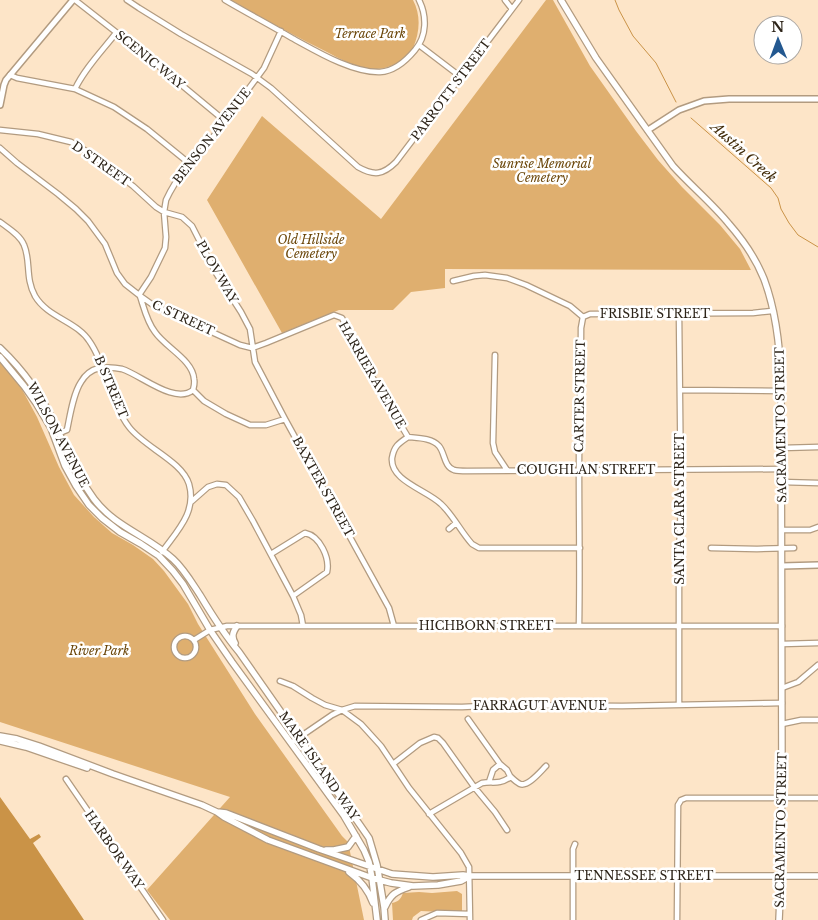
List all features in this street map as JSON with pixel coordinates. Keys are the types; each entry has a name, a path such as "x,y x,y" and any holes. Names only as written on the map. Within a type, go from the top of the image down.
{"main road":[{"name":"SACRAMENTO STREET","path":"561,0 596,58 673,166 720,214 746,245 764,278 770,296 780,345 782,448 782,696 779,703 782,721 782,798 779,920"},
{"name":"WILSON AVENUE","path":"0,348 31,383 48,412 56,434 79,477 96,501 108,514 125,527 146,539 161,553 183,584 210,630"},
{"name":"WILSON AVENUE","path":"0,357 24,386 56,434"},
{"name":"WILSON AVENUE","path":"161,553 173,559 191,581 220,627"},
{"path":"237,626 232,638 239,652"},
{"name":"MARE ISLAND WAY","path":"220,627 300,737 368,838 378,870 385,920"},
{"name":"MARE ISLAND WAY","path":"210,630 344,816 356,836 364,850 370,867 377,920"},
{"path":"0,736 34,744 217,812"},
{"path":"0,740 114,774"},
{"name":"TENNESSEE STREET","path":"217,812 224,818 268,840 372,878 413,886 438,885 462,881 470,876"},
{"name":"TENNESSEE STREET","path":"217,812 226,813 378,870 416,877 463,875 818,876"},
{"path":"319,849 334,850 348,847 356,836"},
{"path":"343,868 363,884 376,911"},
{"path":"384,907 393,894 413,886"}],"street":[{"name":"SCENIC WAY","path":"74,0 149,58 225,121"},
{"path":"0,105 4,86 10,75 74,0"},
{"path":"127,0 147,14 257,78"},
{"path":"225,0 330,58 344,64 380,72 396,67 408,59 419,46 425,33 424,12 419,0"},
{"path":"505,0 512,9"},
{"name":"PARROTT STREET","path":"257,78 271,88 358,167 368,173 378,173 388,170 396,162 519,0"},
{"name":"BENSON AVENUE","path":"139,295 151,277 165,248 164,212 166,200 170,192 177,180 207,145 264,68 281,31"},
{"path":"75,89 80,78 116,33"},
{"path":"419,46 461,77"},
{"path":"10,75 75,89 114,108 134,119 190,164"},
{"path":"648,130 679,110 704,101 729,99 818,99"},
{"name":"D STREET","path":"0,130 38,134 71,142 126,180 156,208 164,212"},
{"name":"C STREET","path":"0,148 79,212 98,233 105,244 117,273 125,284 153,306 240,345 252,348"},
{"name":"PLOV WAY","path":"164,212 182,217 192,226 216,273 246,320 250,329 252,348"},
{"name":"B STREET","path":"0,222 24,244 27,253 29,282 35,296 48,310 78,328 90,340 101,360 102,368 120,413 140,438 164,456 183,474 188,483 191,502"},
{"name":"FRISBIE STREET","path":"453,281 474,276 501,276 526,285 570,306 583,317 590,314 753,313 772,311"},
{"path":"56,434 67,430 80,382 84,376 94,370 114,367 128,371 172,393 185,395 193,390 195,382 190,366 161,340 150,323 139,295"},
{"name":"SANTA CLARA STREET","path":"679,313 681,469 678,626 679,705"},
{"name":"HARRIER AVENUE","path":"252,348 334,315 342,318 374,380 408,436"},
{"name":"CARTER STREET","path":"579,626 579,470 581,328 583,317"},
{"name":"BAXTER STREET","path":"252,348 255,362 285,419 389,608 394,626"},
{"path":"495,354 493,443 495,452 507,470"},
{"path":"193,390 204,401 250,425 266,425 285,419"},
{"path":"680,390 781,391"},
{"path":"408,436 394,450 392,461 395,471 400,478 442,504 472,544 479,548 580,548"},
{"name":"COUGHLAN STREET","path":"408,436 434,442 439,446 450,468 454,470 782,469"},
{"path":"782,448 818,448"},
{"path":"782,482 818,483"},
{"path":"161,553 188,516 191,502 208,488 217,484 226,485 239,497 271,554 293,596 303,626"},
{"path":"449,529 456,524"},
{"path":"782,530 810,530 818,527"},
{"path":"271,554 305,533 311,534 317,539 326,556 327,572 293,596"},
{"path":"711,548 794,548"},
{"path":"782,566 818,566"},
{"name":"HICHBORN STREET","path":"194,640 210,630 220,627 237,626 782,626"},
{"name":"HICHBORN STREET","path":"184,636 194,640 196,647 194,653 187,658 178,655 174,647 178,639 184,636"},
{"path":"782,644 818,643"},
{"path":"782,688 798,682 818,665"},
{"path":"280,681 293,686 325,705 342,710 362,724 381,746 429,814 469,866 470,920"},
{"name":"FARRAGUT AVENUE","path":"342,710 355,706 373,705 462,707 779,703"},
{"path":"292,743 332,714 342,710"},
{"path":"468,719 500,764 508,770 510,776 521,784 525,785 530,782 546,766"},
{"path":"782,721 818,720"},
{"path":"393,764 420,743 434,737 438,738 507,830"},
{"path":"489,782 493,770 500,764"},
{"path":"429,814 482,783 501,783 510,778 510,776"},
{"name":"HARBOR WAY","path":"66,779 163,920"},
{"path":"676,920 678,805 681,800 686,798 818,798"},
{"path":"573,920 573,849 575,844"},
{"path":"421,920 437,913 470,914"}],"green space":[{"name":"Terrace Park","path":"231,0 413,0 418,18 417,36 410,53 401,61 383,68 365,68 341,60"},
{"name":"Sunrise Memorial Cemetery","path":"546,0 553,0 590,66 658,160 720,225 740,249 751,270 445,269 445,288 411,292 393,310 339,310 282,333 207,200 262,116 381,219"},
{"name":"River Park","path":"0,361 18,382 74,495 112,533 153,559 164,571 188,604 198,624 255,714 348,842 364,920 170,920 147,890 230,797 0,722"},
{"path":"457,891 462,894 462,913 421,911 412,920 393,920 392,903 399,900 403,893"}],"shaded area":[{"path":"0,797 30,839 39,834 41,837 33,843 84,920 0,920"}],"waterway":[{"name":"Austin Creek","path":"615,0 633,36 656,63 676,102"},
{"name":"Austin Creek","path":"691,118 771,188 778,198 781,209 789,223 798,235 818,247"}],"park label":[{"name":"Old Hillside Cemetery","path":"311,247"}]}
